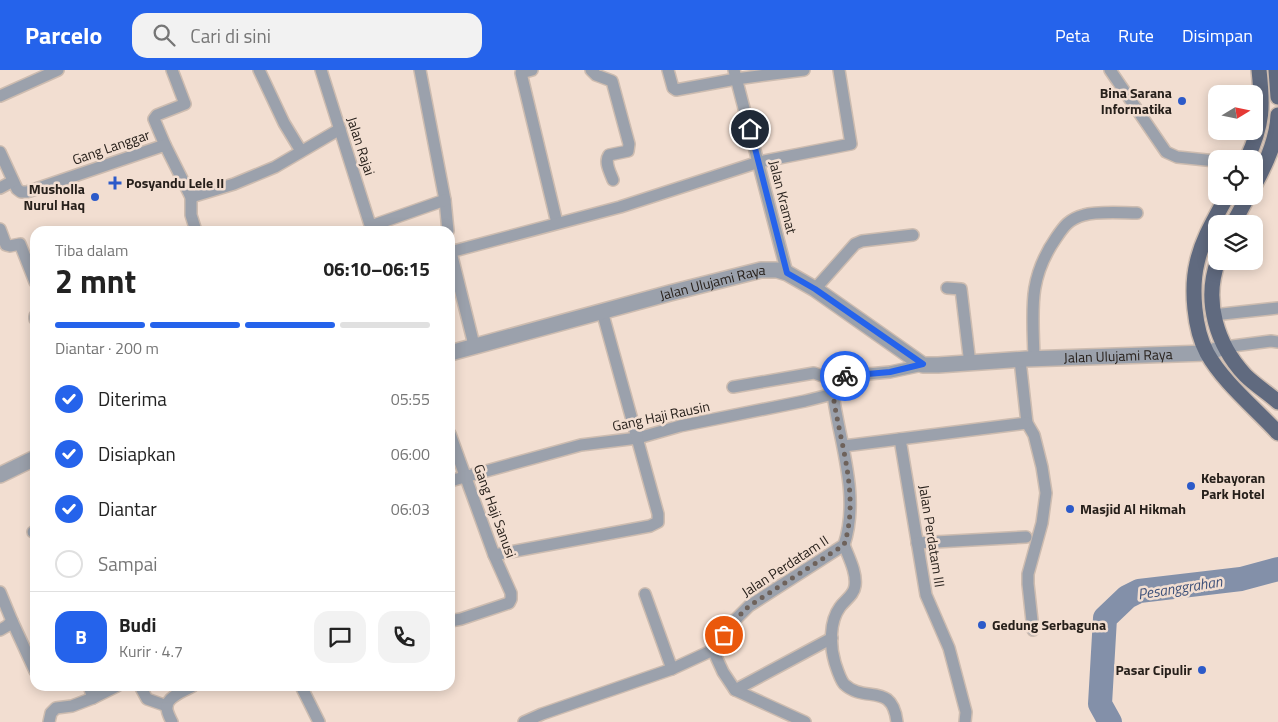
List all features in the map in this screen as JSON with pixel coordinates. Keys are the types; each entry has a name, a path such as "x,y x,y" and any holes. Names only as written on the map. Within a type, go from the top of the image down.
{"main road":[{"path":"1250,150 1260,123 1262,103 1259,70"},
{"path":"1276,70 1278,97"},
{"path":"1263,166 1278,128 1278,115"},
{"path":"1222,205 1212,222 1197,263 1194,300 1198,326 1207,353 1234,388 1278,433"},
{"path":"1216,270 1213,283 1213,315 1217,330 1225,347 1246,375 1276,398"}],"street":[{"path":"0,96 58,70"},
{"path":"164,145 154,117 185,104 172,70"},
{"path":"259,70 284,122 301,151"},
{"name":"Jalan Rajai","path":"321,70 371,226"},
{"path":"420,70 445,200 448,226"},
{"path":"532,70 521,73 557,224"},
{"path":"591,70 596,75 612,81 629,144 628,152 607,157 606,160 613,180"},
{"path":"668,70 675,90 735,75 804,70"},
{"path":"455,249 620,207 759,162 851,144 839,70"},
{"path":"1110,70 1166,152 1177,157 1208,160"},
{"name":"Jalan Kramat","path":"735,75 787,273"},
{"path":"191,197 234,184 275,166 340,129"},
{"name":"Gang Langgar","path":"13,180 20,192 27,192 164,145 191,197 191,215 194,226"},
{"path":"0,152 13,180 0,188"},
{"path":"380,226 445,200"},
{"path":"1034,630 1028,584 1042,524 1046,493 1034,435 1027,423 1027,359 1032,297 1038,269 1067,222 1085,214 1138,213"},
{"path":"0,229 6,245 20,244 30,269"},
{"path":"815,289 854,244 913,235"},
{"path":"455,268 474,345"},
{"name":"Jalan Ulujami Raya","path":"455,351 761,270 777,270 787,273 815,289 923,364 970,364 1027,359 1207,353 1225,347"},
{"path":"947,288 961,289 970,364"},
{"path":"1213,315 1278,308"},
{"path":"494,555 650,526 658,522 658,514 638,438 602,311"},
{"path":"1225,347 1271,341 1278,342"},
{"path":"732,387 814,373 836,381 846,376 890,372 923,364"},
{"name":"Jalan Perdatam II","path":"713,650 735,620 749,606 844,545 850,530 851,513 844,446 832,387 836,381"},
{"name":"Gang Haji Rausin","path":"455,480 580,445 638,438 680,426 833,394"},
{"path":"844,446 1027,423"},
{"name":"Jalan Perdatam III","path":"900,439 926,595 949,648 966,712 966,722"},
{"path":"0,475 30,460"},
{"name":"Gang Haji Sanusi","path":"455,462 467,477 511,599 509,603 455,620"},
{"path":"917,543 1026,537"},
{"path":"844,545 854,575 855,587 850,597 840,606 834,618 832,638 834,662 843,683 855,692 882,696 892,703 897,722"},
{"path":"0,592 30,660"},
{"path":"645,594 672,668"},
{"path":"0,630 12,621"},
{"path":"735,690 832,638"},
{"path":"524,722 672,668 713,650 723,672 735,690 805,722"},
{"path":"91,691 93,698"},
{"path":"50,722 51,713 56,708 72,706 107,691"},
{"path":"143,691 147,699 167,706"},
{"path":"172,722 167,706 169,701 185,691"},
{"path":"304,691 319,722"}],"waterway":[{"name":"Pesanggrahan","path":"1110,722 1100,704 1105,618 1127,597 1139,591 1241,579 1278,569"}],"way so far":[{"path":"724,635 749,606 844,545 850,530 850,499 844,446 832,387 836,381 845,376"}],"place":[{"name":"Bina Sarana Informatika","path":"1182,101"},
{"name":"Posyandu Lele II","path":"115,183"},
{"name":"Musholla Nurul Haq","path":"95,197"},
{"name":"Kebayoran Park Hotel","path":"1191,486"},
{"name":"Masjid Al Hikmah","path":"1070,509"},
{"name":"Gedung Serbaguna","path":"982,625"},
{"name":"Pasar Cipulir","path":"1202,670"}],"route":[{"path":"750,129 787,273 815,289 923,364 890,372 845,376"}]}
